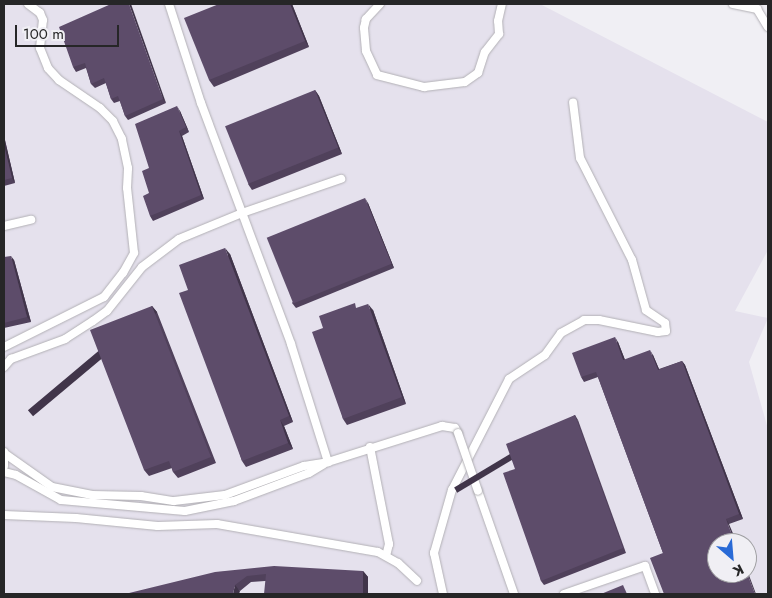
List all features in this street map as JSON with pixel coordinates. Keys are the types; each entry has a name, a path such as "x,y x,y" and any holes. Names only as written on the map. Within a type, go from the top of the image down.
{"street":[{"path":"4,347 104,297 123,273 134,254 127,188 128,168 122,139 113,121 100,108 59,80 48,68 40,48 43,20 40,13 28,4"},
{"path":"169,4 200,103 291,344 328,462"},
{"path":"380,4 366,18 364,28 366,51 377,75 424,87 465,82 478,73 484,52 499,34 498,21 502,4"},
{"path":"733,4 757,9 768,27"},
{"path":"443,594 434,553 452,490 510,379 545,355 561,333 584,320 599,320 658,332 666,330 665,323 646,310 632,260 580,158 573,102"},
{"path":"4,367 12,359 64,339 94,321 106,311 142,267 179,238 242,213 341,179"},
{"path":"4,226 31,220"},
{"path":"4,452 52,487 92,495 141,496 174,501 224,495 304,466 328,462 442,426 455,428 514,594"},
{"path":"370,448 389,544 386,556"},
{"path":"4,452 4,466"},
{"path":"4,472 16,475 61,500 185,511 234,501 308,473 328,462"},
{"path":"4,515 76,518 158,526 217,524 378,552 398,563 417,581"},
{"path":"564,594 645,566 655,594"}],"shaded area":[{"path":"4,4 540,4 768,122 768,250 735,311 768,318 749,362 768,429 768,594 4,594"}],"building":[{"path":"111,4 129,4 163,99 125,116 118,96 111,99 104,78 91,84 85,63 73,67 59,27"},
{"path":"219,4 290,4 305,41 209,80 184,18"},
{"path":"315,90 338,147 248,184 225,126"},
{"path":"177,106 186,127 179,131 201,195 150,216 143,196 149,193 142,171 149,168 135,124"},
{"path":"4,145 12,178 4,180"},
{"path":"365,198 392,264 293,304 267,238"},
{"path":"225,248 289,416 280,420 288,443 242,461 179,293 188,290 179,265"},
{"path":"11,256 27,317 4,323 4,257"},
{"path":"355,303 356,308 368,304 402,397 343,419 312,332 323,328 319,316"},
{"path":"152,306 211,457 173,472 169,461 144,470 90,330"},
{"path":"615,337 623,360 650,350 658,370 682,361 739,514 726,519 731,533 707,533 707,583 751,583 755,594 664,594 650,558 663,553 596,372 581,377 572,353"},
{"path":"575,415 623,548 541,581 503,473 515,469 506,444"},
{"path":"274,566 363,571 363,594 264,594 266,574 247,576 235,585 233,594 125,594 215,572"},
{"path":"623,585 627,594 601,594"}]}
